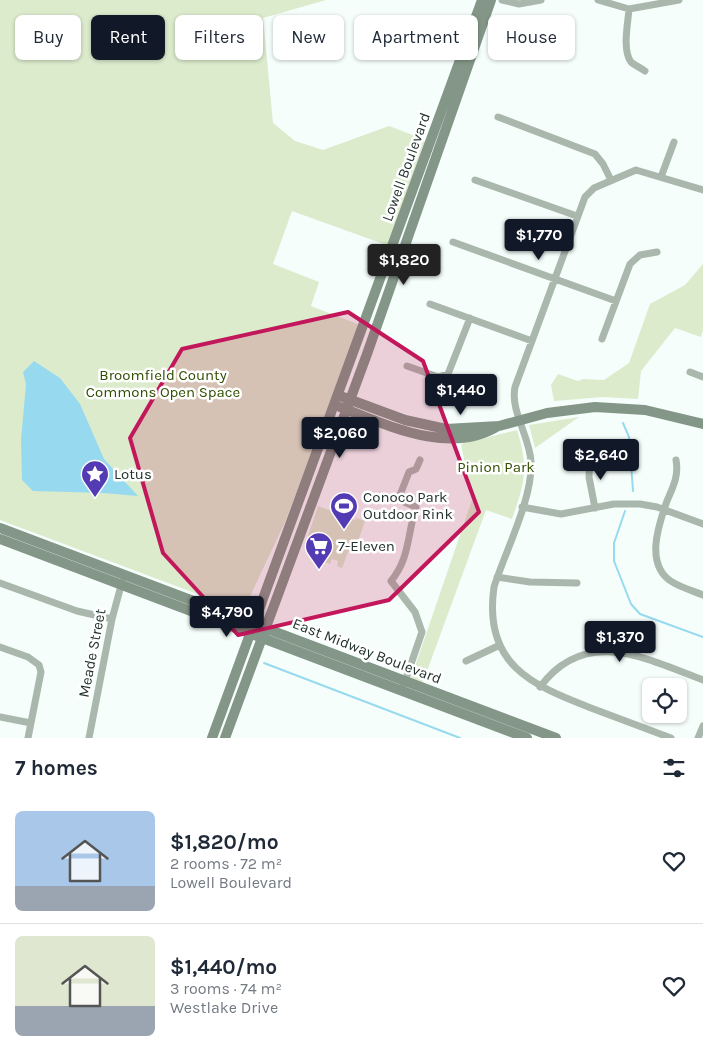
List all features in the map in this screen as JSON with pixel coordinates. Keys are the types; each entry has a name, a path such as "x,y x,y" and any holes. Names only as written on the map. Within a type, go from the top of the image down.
{"main road":[{"name":"Lowell Boulevard","path":"212,738 482,0"},
{"name":"Lowell Boulevard","path":"225,738 347,405 491,0"},
{"path":"426,182 436,145 436,142 432,139"},
{"path":"335,400 347,405 435,427 462,429 499,426 520,419 573,409 621,408 668,414 703,424"},
{"path":"324,467 321,465 320,460 325,428"},
{"name":"East Midway Boulevard","path":"0,528 125,575 253,629 403,686 528,738"},
{"name":"East Midway Boulevard","path":"0,540 121,585 253,629"},
{"name":"East Midway Boulevard","path":"403,686 556,738"},
{"path":"219,738 228,714 223,709"}],"street":[{"path":"502,0 526,4 540,0"},
{"path":"598,0 629,9 680,0"},
{"path":"629,9 627,38 630,61 644,71"},
{"path":"498,118 595,154 604,164 611,180"},
{"path":"661,177 674,142"},
{"path":"671,738 540,687 518,670 500,645 495,632 491,609 497,577 522,506 531,469 530,456 514,393 577,216 589,192 611,180 636,170 703,190"},
{"path":"475,180 577,216"},
{"path":"453,242 616,301"},
{"path":"602,339 633,260 640,255 657,252"},
{"path":"430,304 532,341"},
{"path":"407,366 438,377 448,374 470,318"},
{"path":"690,372 703,377"},
{"path":"590,455 589,477 595,508"},
{"path":"403,686 422,632 415,612 391,581 403,562 416,507 404,502 400,495 409,472 416,469 420,460"},
{"path":"676,460 678,472 657,534 658,564 664,576 674,584 703,595"},
{"path":"522,506 561,514 630,503 664,510 703,524"},
{"name":"Meade Street","path":"89,738 112,619 125,575"},
{"path":"497,577 530,582 577,582"},
{"path":"0,583 77,612 112,619"},
{"path":"466,661 500,645"},
{"path":"0,647 42,664 28,738"},
{"path":"540,687 556,668 568,660 596,651 636,655 703,680"},
{"path":"0,717 31,723"},
{"path":"698,738 703,726"}],"highlighted area":[{"path":"348,312 423,361 479,512 389,600 238,635 163,553 130,438 182,349"}],"green space":[{"name":"Broomfield County Commons Open Space","path":"0,0 326,0 263,18 273,123 295,141 323,150 389,126 423,139 426,144 389,246 292,211 273,264 319,282 311,306 360,325 285,522 244,609 240,610 0,520"},
{"path":"703,264 703,330 701,337 675,328 641,371 638,399 603,397 554,401 551,385 558,374 578,381 583,379 604,380 629,363 650,304 685,285"},
{"path":"579,417 535,448 529,425"},
{"name":"Pinion Park","path":"517,430 523,455 524,475 512,519 486,510 423,682 411,678 472,500 461,444"},
{"path":"318,506 355,520 356,518 365,521 354,553 348,552 342,568 337,566 338,561 332,559 330,564 308,556 312,538 308,536"}],"water":[{"path":"34,361 60,378 80,404 104,459 138,496 33,491 22,480 21,440 26,384 23,372"}],"waterway":[{"path":"623,423 629,437 633,491"},
{"path":"625,511 614,543 614,561 631,604 640,614 703,637"},
{"path":"264,663 460,738"}],"place":[{"name":"Lotus","path":"95,498"},
{"name":"Conoco Park Outdoor Rink","path":"344,530"},
{"name":"7-Eleven","path":"319,570"}]}
